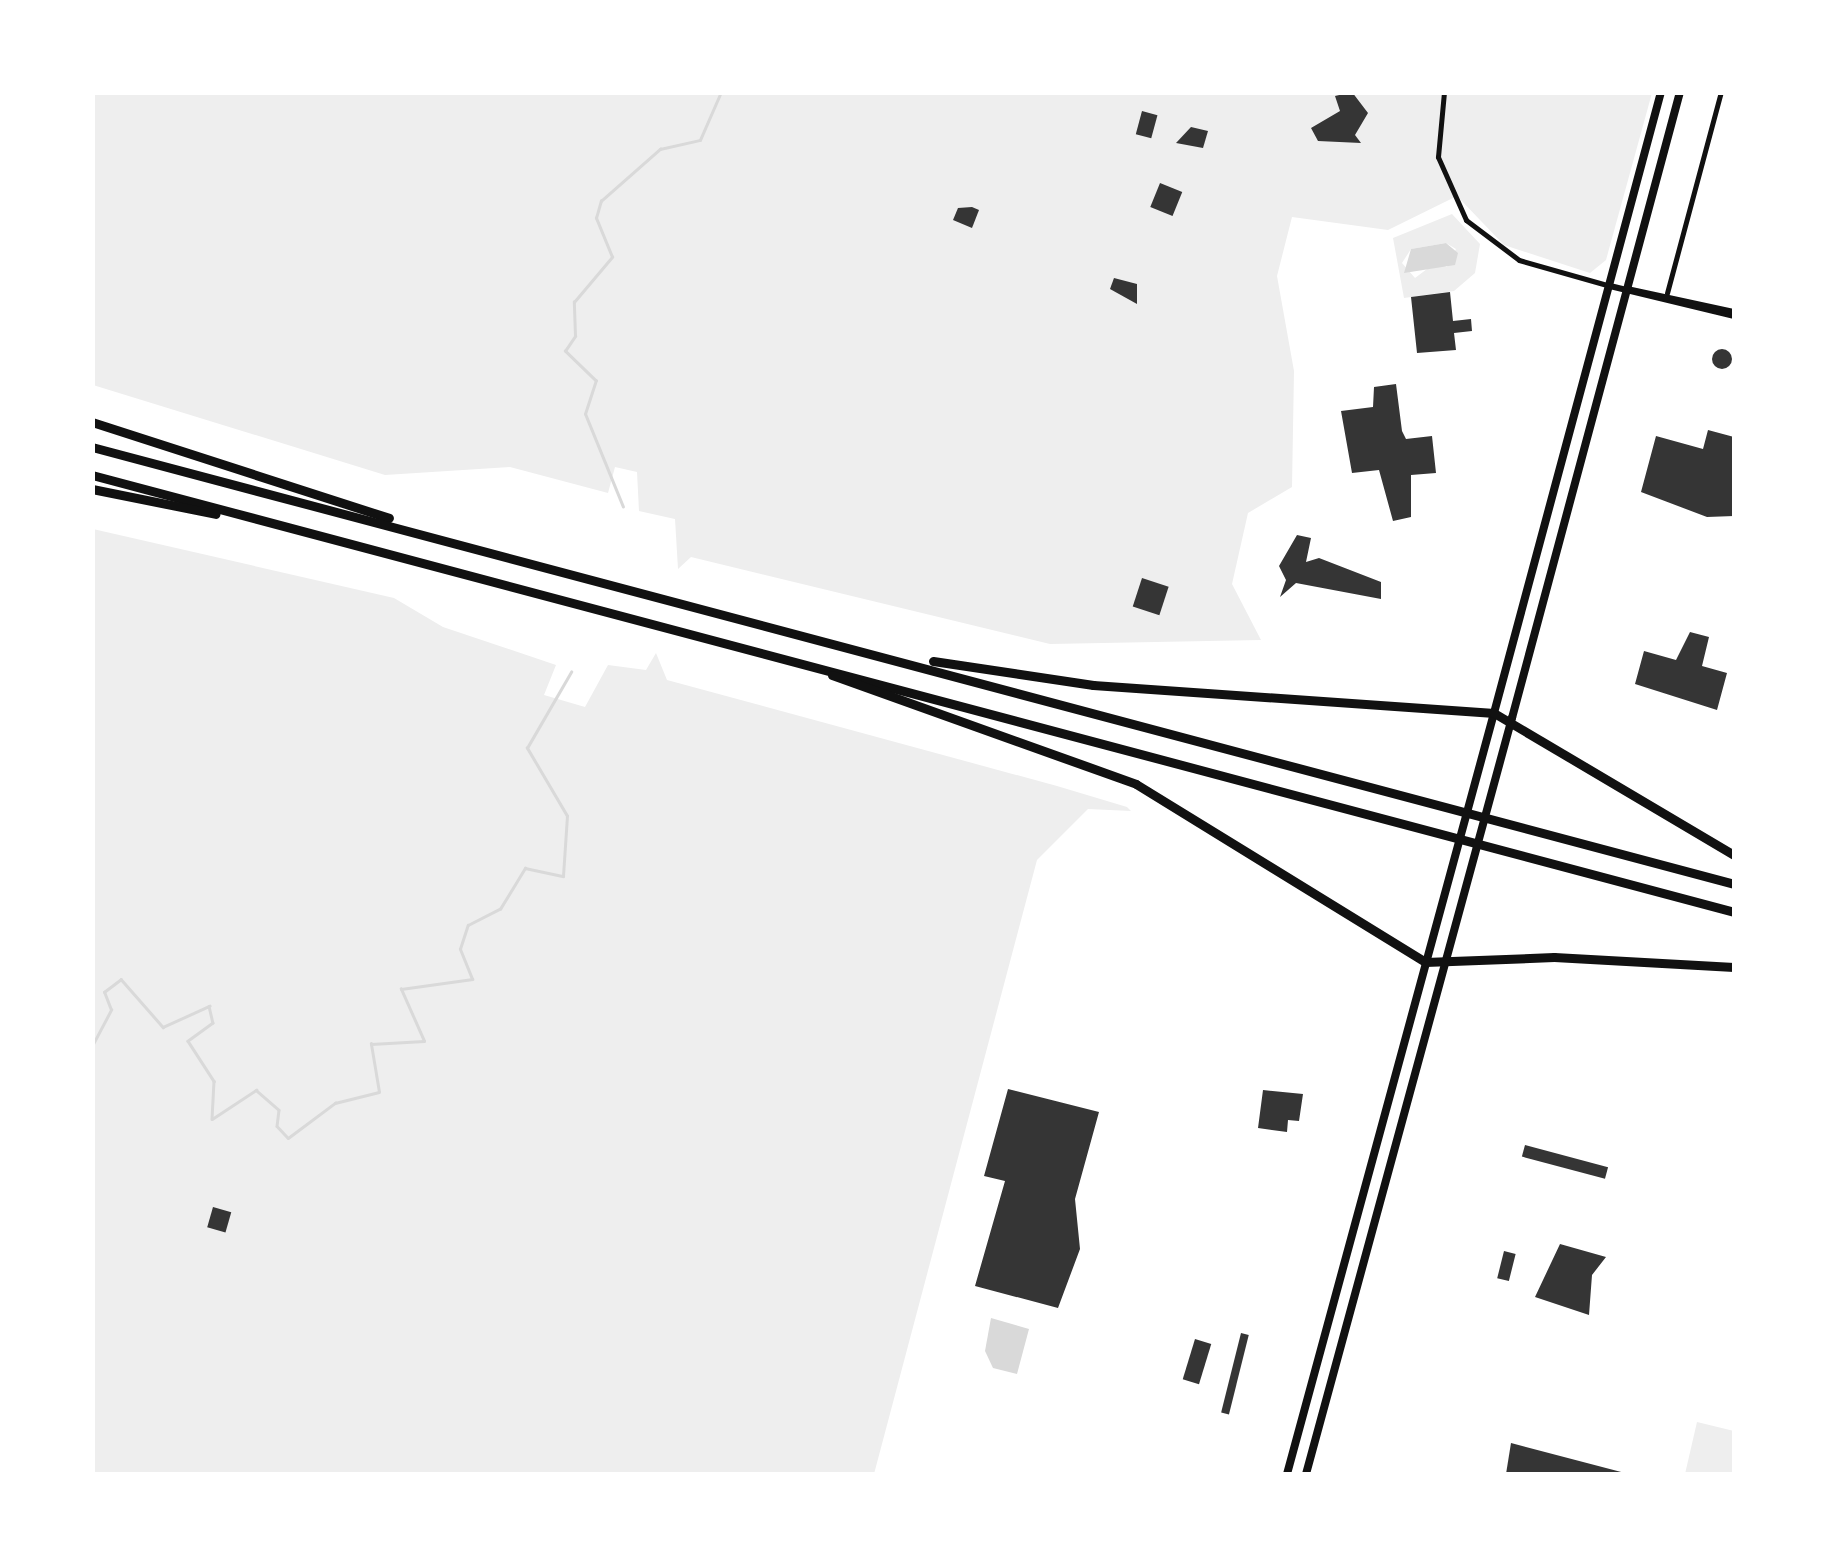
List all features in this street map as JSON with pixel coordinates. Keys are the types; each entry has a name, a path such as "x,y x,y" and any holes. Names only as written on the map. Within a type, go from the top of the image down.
{"highway":[{"path":"92,422 428,534"},
{"path":"92,447 920,661 1734,884"},
{"path":"92,476 1734,912"},
{"path":"92,490 292,528"},
{"path":"773,654 1136,784 1426,962 1444,967 1554,957 1734,968"},
{"path":"920,661 1094,685 1494,713 1512,718 1635,804 1734,855"}],"main road":[{"path":"1287,1474 1661,92"},
{"path":"1306,1474 1680,92"}],"street":[{"path":"1444,92 1438,157 1466,220 1519,260 1610,286 1734,314"},
{"path":"1666,293 1721,92"},
{"path":"1626,289 1666,293 1734,314"}],"shaded area":[{"path":"93,93 1652,93 1606,260 1590,273 1504,245 1457,196 1388,230 1292,217 1277,276 1294,371 1292,487 1248,513 1232,584 1261,640 1050,644 691,557 678,569 675,519 639,511 637,472 615,467 608,493 510,467 385,475 93,385"},
{"path":"1452,214 1480,244 1475,273 1454,291 1404,298 1393,238","holes":["1446,243 1456,249 1447,267 1435,263 1415,278 1402,263 1411,249"]},
{"path":"1446,243 1458,253 1455,265 1404,273 1411,249"},
{"path":"93,529 394,598 443,627 556,665 544,695 585,707 608,665 646,670 656,653 667,680 1057,786 1131,811 1088,809 1037,860 874,1474 93,1474"},
{"path":"991,1318 1029,1329 1017,1374 993,1368 985,1351"},
{"path":"1697,1422 1734,1431 1734,1474 1685,1474"}],"building":[{"path":"1352,92 1368,113 1355,135 1361,143 1318,141 1311,128 1340,111 1335,96"},
{"path":"1142,111 1157,115 1151,138 1136,134"},
{"path":"1191,127 1208,131 1203,148 1176,143"},
{"path":"1160,183 1182,192 1173,216 1150,207"},
{"path":"958,208 979,210 972,228 953,220"},
{"path":"1114,278 1137,284 1137,304 1110,289"},
{"path":"1450,292 1453,321 1471,319 1472,331 1454,333 1456,350 1417,353 1411,297"},
{"path":"1718,349 1726,349 1732,359 1726,369 1718,369 1712,363 1712,355"},
{"path":"1396,384 1402,431 1406,439 1432,436 1436,473 1411,475 1411,517 1393,521 1379,470 1352,473 1341,411 1373,407 1374,387"},
{"path":"1708,430 1734,437 1734,516 1707,517 1641,492 1656,436 1703,449"},
{"path":"1297,535 1311,538 1306,562 1319,558 1381,582 1381,599 1296,583 1280,597 1286,580 1279,566"},
{"path":"1142,578 1169,587 1159,615 1133,607"},
{"path":"1690,632 1709,637 1702,666 1727,673 1717,710 1635,684 1644,651 1676,660"},
{"path":"1008,1089 1099,1112 1075,1199 1080,1249 1058,1308 975,1286 1005,1181 984,1176"},
{"path":"1263,1090 1303,1094 1299,1121 1288,1120 1287,1132 1258,1128"},
{"path":"1525,1145 1608,1167 1605,1179 1522,1157"},
{"path":"213,1207 231,1212 225,1232 207,1227"},
{"path":"1560,1244 1606,1257 1592,1275 1589,1315 1535,1297"},
{"path":"1504,1251 1516,1254 1509,1281 1497,1278"},
{"path":"1241,1333 1249,1335 1229,1414 1221,1413"},
{"path":"1195,1339 1211,1344 1199,1384 1183,1379"},
{"path":"1511,1443 1625,1473 1625,1474 1506,1474"}],"waterway":[{"path":"623,507 585,414 596,381 565,351 575,336 574,302 612,257 596,218 601,201 660,149 700,140 721,92"},
{"path":"92,1046 111,1010 104,992 121,979 163,1027 209,1006 213,1023 188,1041 214,1081 212,1119 256,1090 279,1110 277,1126 288,1138 335,1103 379,1092 371,1044 424,1041 401,989 472,979 460,949 468,925 500,909 525,868 563,876 567,816 527,748 571,672"}]}
